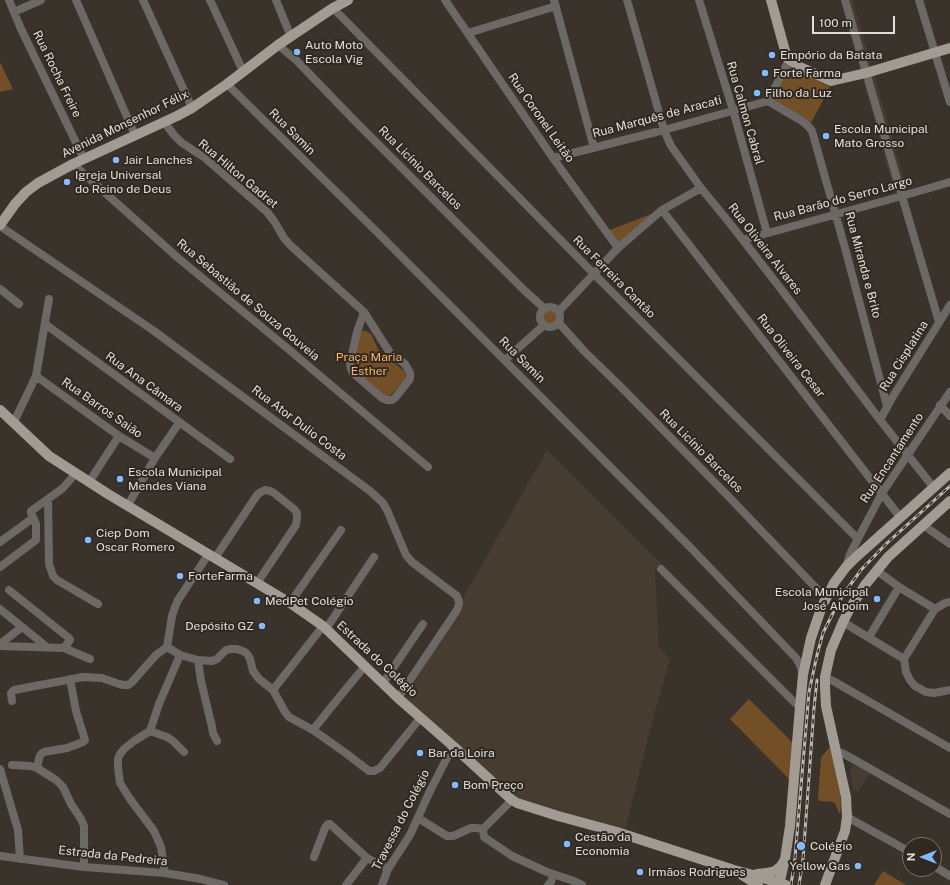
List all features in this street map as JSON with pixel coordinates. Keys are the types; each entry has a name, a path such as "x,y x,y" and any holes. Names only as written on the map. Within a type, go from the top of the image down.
{"main road":[{"name":"Avenida Monsenhor Félix","path":"0,225 15,204 26,192 38,183 73,164 192,108 291,36 333,8 348,0"},
{"path":"771,0 789,60 800,67 831,81 866,73 950,48"},
{"name":"Estrada do Colégio","path":"5,417 49,456 75,474 258,583 290,603 325,628 398,698 516,803 617,832 782,884"},
{"path":"782,884 790,826 803,675 817,618 827,595 846,567 950,473"},
{"path":"825,885 845,831 847,817 846,797 824,692 825,677 831,650 843,622 859,592 876,570 888,557 950,501"},
{"path":"753,875 772,872 777,869 785,859"},
{"name":"Estrada do Colégio","path":"734,870 758,885"}],"street":[{"name":"Rua Rocha Freire","path":"9,0 84,159"},
{"path":"14,12 41,0"},
{"path":"76,0 135,135"},
{"path":"143,0 192,108"},
{"path":"210,0 242,71"},
{"path":"276,0 291,36"},
{"name":"Rua Coronel Leitão","path":"445,0 553,158 618,248"},
{"name":"Rua Oliveira Alvares","path":"627,0 664,130 671,146 701,188 743,240 880,420 934,488"},
{"name":"Rua Calmon Cabral","path":"699,0 733,110 767,233"},
{"path":"845,0 940,322"},
{"path":"919,0 950,102"},
{"path":"468,33 555,3 594,148"},
{"name":"Rua Ferreira Cantão","path":"333,8 594,274 858,539"},
{"name":"Rua Licínio Barcelos","path":"278,45 296,60 352,118 544,309"},
{"path":"768,101 789,60"},
{"name":"Rua Samin","path":"227,84 380,235 690,547 796,658 803,675"},
{"name":"Rua Marquês de Aracati","path":"553,158 664,130 768,101"},
{"name":"Rua Miranda e Brito","path":"768,101 802,120 812,131 887,406"},
{"name":"Rua Hilton Gadret","path":"164,122 182,143 205,158 267,212 290,245 364,312 390,353 405,364 410,373 410,379 396,398 392,400 382,398 353,373 351,369 350,364 357,332 364,312"},
{"name":"Rua Sebastião de Souza Gouveia","path":"73,164 177,257 428,467"},
{"name":"Rua Barão do Serro Largo","path":"743,240 950,182"},
{"path":"559,311 618,248 662,210 701,188"},
{"name":"Rua Oliveira Cesar","path":"662,210 900,517"},
{"name":"Rua Ator Dulio Costa","path":"0,225 154,331 370,491 383,503 406,555 412,562 457,596 460,604 398,698"},
{"path":"0,290 19,304"},
{"path":"5,417 36,376 49,299"},
{"name":"Rua Cisplatina","path":"880,420 887,406 950,305"},
{"path":"550,307 559,311 560,317 558,323 553,327 546,327 541,321 541,312 550,307"},
{"name":"Rua Licínio Barcelos","path":"558,323 818,590 827,595"},
{"name":"Rua Ana Câmara","path":"45,324 230,459"},
{"path":"505,360 544,325"},
{"name":"Rua Barros Saião","path":"36,376 118,436 155,458"},
{"name":"Rua Encantamento","path":"858,539 882,493 950,392"},
{"path":"940,405 950,416"},
{"path":"128,505 155,458 179,423"},
{"path":"89,482 118,436"},
{"path":"0,567 36,540 36,524 30,513 31,511 63,488 75,474"},
{"path":"12,701 11,693 14,690 70,679 83,677 102,678 124,685 128,685 132,682 156,655 167,647 172,616 178,600 257,495 265,490 270,491 294,509 297,513 297,518 296,526 258,583"},
{"path":"48,499 49,564 53,576 57,580 98,604"},
{"path":"0,542 33,518"},
{"path":"923,525 950,544"},
{"path":"290,603 341,530"},
{"path":"846,567 850,554 858,539"},
{"path":"274,690 325,628 374,557"},
{"path":"661,568 800,707"},
{"path":"876,570 899,587 935,609"},
{"path":"869,637 899,587"},
{"path":"9,590 69,638 70,640 64,648"},
{"path":"950,602 935,609 904,659 906,672 915,686 926,692 934,693 950,690"},
{"path":"2,614 22,627 47,647"},
{"path":"843,622 904,659"},
{"path":"384,683 423,624"},
{"path":"0,645 22,627"},
{"path":"0,645 64,648 90,659"},
{"path":"167,647 180,655 198,660 212,661 226,650 237,649 245,652 250,659 253,671 259,679 274,690 285,712 295,720 313,730 369,771 374,771 380,768 421,717"},
{"path":"165,873 161,847 154,831 120,783 118,759 124,749 150,731 159,704 180,655"},
{"path":"796,658 807,655"},
{"path":"198,660 201,681 213,733 217,741"},
{"path":"313,730 365,666"},
{"path":"825,677 950,748"},
{"path":"37,768 39,758 44,752 67,748 85,740 76,711 70,679"},
{"path":"150,731 167,737 184,752"},
{"name":"Travessa do Colégio","path":"382,885 388,869 410,835 453,746"},
{"path":"836,752 846,755 950,814"},
{"path":"12,765 37,768 60,783 83,822 84,866"},
{"path":"0,770 18,830 20,859"},
{"path":"483,829 512,800"},
{"path":"847,817 902,848"},
{"path":"418,818 447,836 453,836 470,828 483,829"},
{"path":"314,857 328,824 333,826 367,858 388,869"},
{"path":"483,829 484,837 487,840 512,856 554,875 582,885"},
{"name":"Estrada da Pedreira","path":"0,856 84,866 165,873 201,879 224,885"},
{"path":"346,885 367,858"},
{"path":"548,885 554,875"}],"shaded area":[{"path":"841,0 853,0 907,190 895,195"},
{"path":"547,450 661,564 655,569 659,648 670,659 625,830 519,803 406,698"},
{"path":"853,766 858,766 870,773 858,792 853,789 850,770"}],"green space":[{"path":"0,62 13,89 0,92"},
{"path":"790,66 830,87 811,123 772,101"},
{"path":"654,213 617,246 607,231"},
{"path":"551,310 556,312 558,317 556,322 551,324 546,322 544,317 546,312"},
{"name":"Praça Maria Esther","path":"364,330 371,334 378,349 405,372 406,379 388,398 383,397 352,366 358,334"},
{"path":"749,699 795,745 790,780 730,719"},
{"path":"830,747 840,794 840,814 834,802 819,801 818,799 821,757"},
{"path":"883,871 906,885 874,885"}],"railway":[{"path":"791,885 795,858 809,692 823,633 845,592 861,570 886,544 950,486"},
{"path":"799,885 803,859 817,680"}],"place":[{"name":"Auto Moto Escola Vig","path":"297,52"},
{"name":"Empório da Batata","path":"772,55"},
{"name":"Forte Farma","path":"765,73"},
{"name":"Filho da Luz","path":"757,93"},
{"name":"Escola Municipal Mato Grosso","path":"826,136"},
{"name":"Jair Lanches","path":"116,160"},
{"name":"Igreja Universal do Reino de Deus","path":"67,182"},
{"name":"Escola Municipal Mendes Viana","path":"120,479"},
{"name":"Ciep Dom Oscar Romero","path":"88,540"},
{"name":"ForteFarma","path":"180,576"},
{"name":"Escola Municipal José Alpoim","path":"877,599"},
{"name":"MedPet Colégio","path":"257,601"},
{"name":"Depósito GZ","path":"262,626"},
{"name":"Bar da Loira","path":"420,753"},
{"name":"Bom Preço","path":"455,785"},
{"name":"Cestão da Economia","path":"567,844"},
{"name":"Colégio","path":"801,846"},
{"name":"Yellow Gas","path":"858,866"},
{"name":"Irmãos Rodrigues","path":"640,872"}]}
